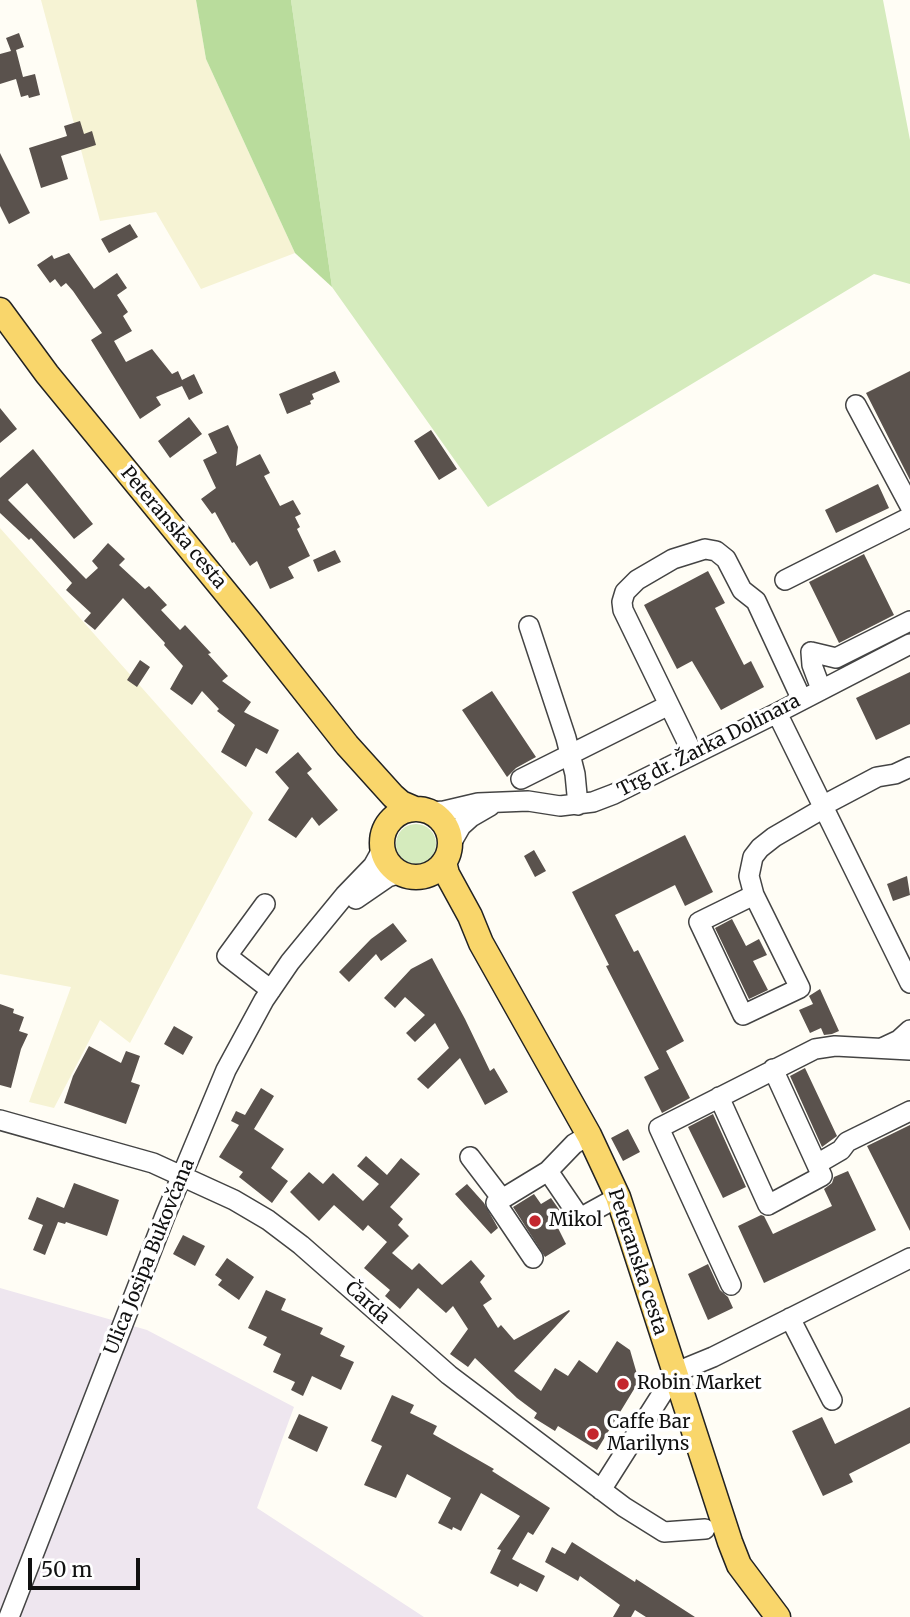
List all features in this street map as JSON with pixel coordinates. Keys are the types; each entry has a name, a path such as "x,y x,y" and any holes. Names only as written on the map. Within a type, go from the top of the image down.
{"main road":[{"name":"Peteranska cesta","path":"0,310 47,374 347,745 393,796 401,803 422,811"},
{"name":"Peteranska cesta","path":"347,745 377,796 384,816 384,839"},
{"path":"422,811 444,825 447,853 431,873 411,875 386,858 384,839 397,815 422,811"},
{"name":"Peteranska cesta","path":"447,853 447,874 481,943 590,1135 618,1197 684,1404 713,1525"},
{"name":"Peteranska cesta","path":"411,875 446,899 481,943"},
{"path":"713,1525 778,1617"}],"street":[{"path":"856,405 910,506"},
{"path":"785,580 910,517"},
{"path":"693,754 623,610 622,602 625,592 637,580 673,559 700,549 720,554 730,565 742,590 756,601 799,693"},
{"path":"811,652 836,658 910,621"},
{"path":"529,626 570,754 578,805"},
{"name":"Trg dr. Žarka Dolinara","path":"422,811 444,811 478,803 497,802 528,801 560,806 578,805 614,794 777,713 799,693 821,690 910,644"},
{"path":"811,652 812,665 821,690"},
{"path":"799,693 803,664 811,652"},
{"path":"521,779 669,705"},
{"path":"777,713 910,983"},
{"path":"754,895 699,922 744,1015 800,988 754,895 749,876 750,866 760,848 817,812 824,804 877,777 895,774 910,767"},
{"path":"447,853 461,826 497,802"},
{"name":"Ulica Josipa Bukovčana","path":"9,1617 165,1216 226,1070 290,962 345,895 373,866 384,839"},
{"name":"Ulica Josipa Bukovčana","path":"329,917 388,877 411,875"},
{"path":"265,904 228,956 271,990"},
{"path":"882,1048 910,1030"},
{"path":"731,1285 659,1128 797,1057 825,1047 910,1050"},
{"path":"719,1097 768,1205 822,1176 773,1069"},
{"path":"817,1164 841,1150 847,1142 910,1111"},
{"name":"Čarda","path":"0,1120 153,1163 220,1192 279,1228 449,1375 601,1490 664,1532 713,1525"},
{"path":"533,1258 496,1203 548,1171 573,1144 590,1135"},
{"path":"470,1157 502,1199"},
{"path":"548,1171 580,1218 618,1197"},
{"path":"601,1490 675,1375 910,1258"},
{"path":"790,1318 832,1400"},
{"path":"657,1401 684,1404"}],"shaded area":[{"path":"41,0 196,0 206,59 295,253 201,289 156,212 100,221"},
{"path":"0,528 253,813 130,1043 100,1020 54,1108 29,1102 71,987 0,974"},
{"path":"0,1288 147,1330 294,1407 257,1508 424,1617 0,1617"}],"green space":[{"path":"196,0 291,0 332,287 295,253 206,59"},
{"path":"291,0 883,0 910,140 910,284 874,274 488,507 332,287"},
{"path":"416,824 424,825 430,830 435,836 435,852 430,858 424,863 416,864 408,863 402,858 397,852 396,844 397,836 402,830 408,825"}],"building":[{"path":"19,33 24,47 16,50 23,77 35,74 40,95 29,98 28,95 21,97 16,79 0,84 0,54 11,51 6,38"},
{"path":"80,121 84,134 92,131 96,145 61,156 68,179 41,188 29,148 67,136 64,126"},
{"path":"0,153 30,213 9,224 0,206"},
{"path":"130,224 138,237 109,253 101,239"},
{"path":"69,253 94,289 117,273 127,288 117,295 128,312 123,316 132,331 114,341 126,362 152,349 172,374 178,371 182,380 194,374 203,393 189,400 182,386 156,397 161,405 140,419 91,340 102,333 66,283 61,287 55,279 50,283 37,265 52,255 54,259"},
{"path":"335,371 340,382 312,394 314,399 310,401 311,404 287,414 279,394"},
{"path":"910,371 910,480 866,393"},
{"path":"0,408 17,429 0,443"},
{"path":"189,417 202,434 170,458 158,441"},
{"path":"228,425 238,447 236,466 260,454 270,473 264,476 280,506 293,500 301,514 295,517 300,527 297,529 310,556 288,567 294,578 270,589 257,561 250,566 234,542 232,543 215,512 212,514 201,499 216,488 203,460 217,453 208,434"},
{"path":"431,430 457,469 439,480 414,441"},
{"path":"33,449 93,524 74,539 27,483 8,500 86,579 98,568 92,561 108,543 125,559 119,565 145,589 149,586 167,605 161,610 180,630 185,625 211,653 208,654 228,676 222,681 251,702 244,712 279,730 267,754 256,748 246,767 221,752 235,725 217,711 219,709 202,691 192,705 170,689 183,666 165,643 123,598 95,630 84,621 91,613 66,590 72,583 31,538 29,540 0,513 0,478"},
{"path":"878,484 889,508 836,533 825,510"},
{"path":"335,550 341,562 318,572 313,560"},
{"path":"864,554 894,615 839,643 809,582"},
{"path":"708,571 725,603 715,608 744,665 751,661 764,687 721,710 692,661 677,669 644,605"},
{"path":"140,660 150,667 137,687 127,680"},
{"path":"910,672 910,724 876,740 856,698"},
{"path":"492,691 536,757 516,768 507,777 462,710"},
{"path":"298,752 312,769 307,773 338,810 319,826 312,817 296,838 268,820 289,788 275,772"},
{"path":"685,835 713,892 685,906 675,885 615,915 634,952 638,950 684,1041 666,1051 690,1098 662,1113 644,1077 659,1069 606,966 609,965 572,892"},
{"path":"534,850 546,871 535,877 524,856"},
{"path":"907,876 910,895 893,901 887,884"},
{"path":"732,919 746,946 759,939 767,955 753,961 768,990 749,999 715,928"},
{"path":"393,923 407,941 381,961 376,954 349,982 339,972 371,939"},
{"path":"432,958 490,1071 494,1068 508,1092 485,1105 460,1058 428,1089 417,1079 449,1048 435,1023 415,1042 406,1033 425,1015 405,997 395,1008 384,998 411,969"},
{"path":"820,989 839,1031 832,1034 824,1035 821,1028 810,1033 799,1010 813,1004 809,996"},
{"path":"0,1004 14,1009 13,1013 24,1017 19,1031 28,1034 21,1049 11,1088 0,1085"},
{"path":"174,1026 193,1037 183,1055 164,1044"},
{"path":"89,1046 121,1063 126,1051 140,1056 131,1082 140,1085 126,1124 64,1103 73,1076"},
{"path":"805,1068 837,1136 822,1147 790,1076"},
{"path":"261,1088 274,1096 254,1129 284,1149 271,1168 288,1181 272,1203 239,1177 243,1172 219,1157 239,1125 231,1121 236,1111 245,1115"},
{"path":"713,1114 746,1187 723,1198 688,1127"},
{"path":"910,1125 910,1231 867,1146"},
{"path":"628,1129 640,1152 623,1161 611,1138"},
{"path":"366,1156 387,1175 401,1158 420,1174 390,1207 403,1219 398,1225 409,1236 392,1253 412,1270 419,1263 442,1285 471,1260 485,1276 480,1282 492,1299 483,1305 498,1328 501,1325 514,1340 570,1311 514,1371 541,1391 555,1368 568,1376 579,1360 597,1373 617,1341 630,1350 639,1381 597,1450 558,1426 555,1431 534,1418 537,1413 475,1358 468,1367 450,1354 468,1329 453,1306 446,1313 418,1288 400,1309 385,1296 390,1290 364,1268 387,1242 368,1225 363,1231 334,1205 319,1221 290,1192 309,1172 323,1184 333,1173 363,1201 379,1184 357,1166"},
{"path":"848,1171 876,1230 764,1283 738,1226 761,1215 773,1234 832,1206 824,1189 832,1183 834,1177"},
{"path":"74,1183 119,1200 107,1236 66,1222 58,1222 45,1255 33,1250 43,1225 28,1219 37,1197 64,1208"},
{"path":"467,1184 484,1203 498,1228 491,1234 455,1194"},
{"name":"Mikol","path":"534,1194 541,1204 551,1198 565,1218 556,1224 566,1244 545,1257 513,1207"},
{"path":"183,1235 205,1246 195,1266 173,1254"},
{"path":"227,1258 254,1277 239,1300 218,1285 222,1280 215,1275"},
{"path":"708,1264 720,1290 728,1297 733,1308 708,1320 688,1274"},
{"path":"266,1290 286,1299 281,1310 323,1328 320,1334 345,1346 340,1356 354,1362 341,1390 312,1376 303,1396 291,1390 295,1382 273,1372 281,1354 263,1345 267,1337 248,1328"},
{"path":"392,1395 414,1405 410,1413 437,1426 433,1434 494,1469 492,1471 550,1508 533,1535 528,1532 512,1559 545,1576 537,1592 520,1583 518,1587 490,1573 501,1550 497,1549 520,1516 481,1493 461,1531 453,1527 452,1530 438,1523 451,1498 407,1474 396,1498 364,1485 382,1446 371,1441"},
{"path":"910,1407 910,1443 849,1474 853,1482 823,1496 792,1431 822,1417 835,1444"},
{"path":"299,1414 328,1427 317,1452 288,1438"},
{"path":"572,1542 695,1617 646,1617 635,1610 631,1617 613,1617 620,1605 580,1576 578,1581 545,1562 552,1547 565,1554"}],"place":[{"name":"Mikol","path":"535,1221"},
{"name":"Robin Market","path":"623,1384"},
{"name":"Caffe Bar Marilyns","path":"593,1434"}]}
